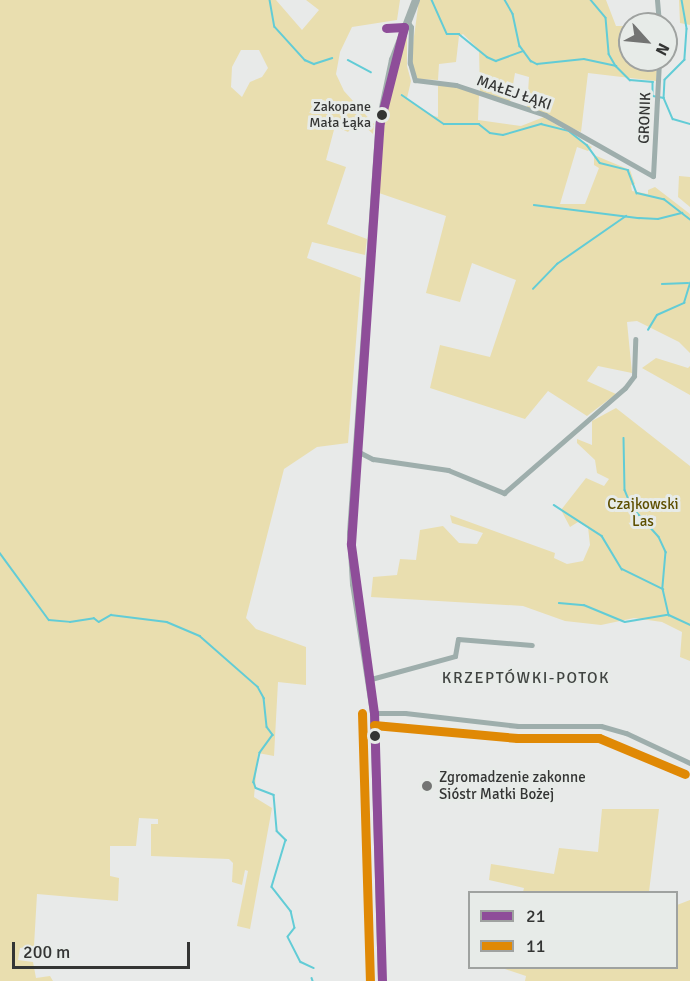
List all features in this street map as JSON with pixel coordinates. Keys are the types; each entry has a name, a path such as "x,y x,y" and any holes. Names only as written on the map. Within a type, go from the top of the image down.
{"main road":[{"path":"382,981 374,713 371,679 351,555 380,122 393,60 416,0"}],"street":[{"name":"MAŁEJ ŁĄKI","path":"407,21 411,27 410,63 416,80 456,85 545,115 653,176"},
{"name":"GRONIK","path":"653,176 658,72"},
{"path":"357,452 374,459 448,470 504,493 625,388 634,376 635,339"},
{"path":"371,679 455,656 458,639 532,645"},
{"path":"374,713 405,712 518,726 605,727 690,763"}],"green space":[{"path":"0,0 276,0 302,30 319,10 306,0 400,0 397,20 352,27 340,52 336,74 344,91 374,124 373,134 358,120 348,132 335,126 326,160 346,167 327,224 367,239 365,255 312,242 307,258 361,278 348,443 317,447 284,469 246,618 256,629 306,647 306,685 278,682 274,756 258,753 254,797 272,808 250,929 237,926 248,871 245,870 242,885 232,882 233,863 229,859 151,856 151,824 158,824 158,819 139,818 136,846 110,846 110,876 119,878 118,901 37,894 34,946 20,948 18,960 33,962 36,978 50,976 53,981 0,981","holes":["241,50 259,50 268,68 262,77 250,82 242,97 231,87 232,67"]},
{"path":"419,0 606,0 616,26 618,26 618,72 657,72 656,81 588,73 581,132 527,108 529,77 515,73 510,102 480,92 479,50 463,34 459,36 456,62 439,64 438,80 418,79 413,73 411,58"},
{"path":"679,0 690,0 690,25 680,23"},
{"path":"407,30 407,66 411,81 407,98 430,115 438,117 438,85 453,86 479,95 478,120 521,126 544,117 592,147 588,151 577,147 560,204 585,204 599,168 594,165 594,155 630,170 635,184 631,185 632,191 648,194 648,190 655,187 690,214 690,353 679,342 637,321 627,322 632,373 598,366 587,381 616,394 587,416 548,391 525,419 430,388 440,345 490,357 516,280 472,263 460,302 426,293 446,216 379,193 386,105"},
{"path":"679,176 690,177 690,207 678,197"},
{"path":"656,358 688,368 690,366 690,395 642,368"},
{"name":"Czajkowski Las","path":"616,408 690,466 690,661 680,657 682,632 662,622 634,618 601,625 565,621 523,606 371,597 373,577 397,575 400,559 416,560 420,530 443,526 459,543 477,544 483,533 452,523 450,515 555,553 554,558 567,564 583,561 590,545 588,527 578,522 570,527 561,510 586,478 604,486 609,479 597,473 595,460 577,443 577,439 592,445 592,421"},
{"path":"602,809 659,809 649,891 523,891 524,888 489,880 491,864 554,874 559,848 598,852"},
{"path":"690,900 690,981 525,981 526,976 505,969 678,969 678,905"}],"waterway":[{"path":"270,0 275,27 305,60 314,64 332,58"},
{"path":"432,0 447,34 459,34 487,57 496,61 523,51"},
{"path":"505,0 513,14 520,46 531,61 537,64 584,59 616,66 630,80 653,82 653,96 664,98"},
{"path":"591,0 606,18 609,54 616,66"},
{"path":"682,0 687,29 685,60 665,80 664,98 673,119 690,124"},
{"path":"348,60 371,72"},
{"path":"402,95 444,124 479,124 490,133 503,135 541,124 569,131 587,145 600,163 628,170 637,193 664,199 690,219"},
{"path":"534,205 639,218 658,219 682,213"},
{"path":"533,289 557,264 626,216"},
{"path":"662,284 688,283"},
{"path":"648,330 657,315 684,303 690,283"},
{"path":"624,438 625,490 632,507 659,537 666,552 663,588"},
{"path":"554,505 602,536 622,569 663,589 669,615 690,625"},
{"path":"0,553 49,620 70,622 94,618 99,622 111,615 167,622 200,636 258,687 264,698 267,727 273,735 260,753 254,782 256,788 274,795 277,831 286,840 272,887 291,911 295,928 288,937 301,962 314,968"},
{"path":"559,603 584,605 625,622 667,615"}],"transit line":[{"name":"21","path":"382,981 374,713 351,544 380,122 404,27 386,28"},
{"name":"11","path":"362,713 370,981"},
{"name":"11","path":"374,725 517,738 599,738 685,774"}],"place":[{"name":"Zakopane Mała Łąka","path":"382,115"},
{"name":"Zgromadzenie zakonne Sióstr Matki Bożej","path":"427,786"}],"district":[{"name":"KRZEPTÓWKI-POTOK","path":"526,678"}]}
